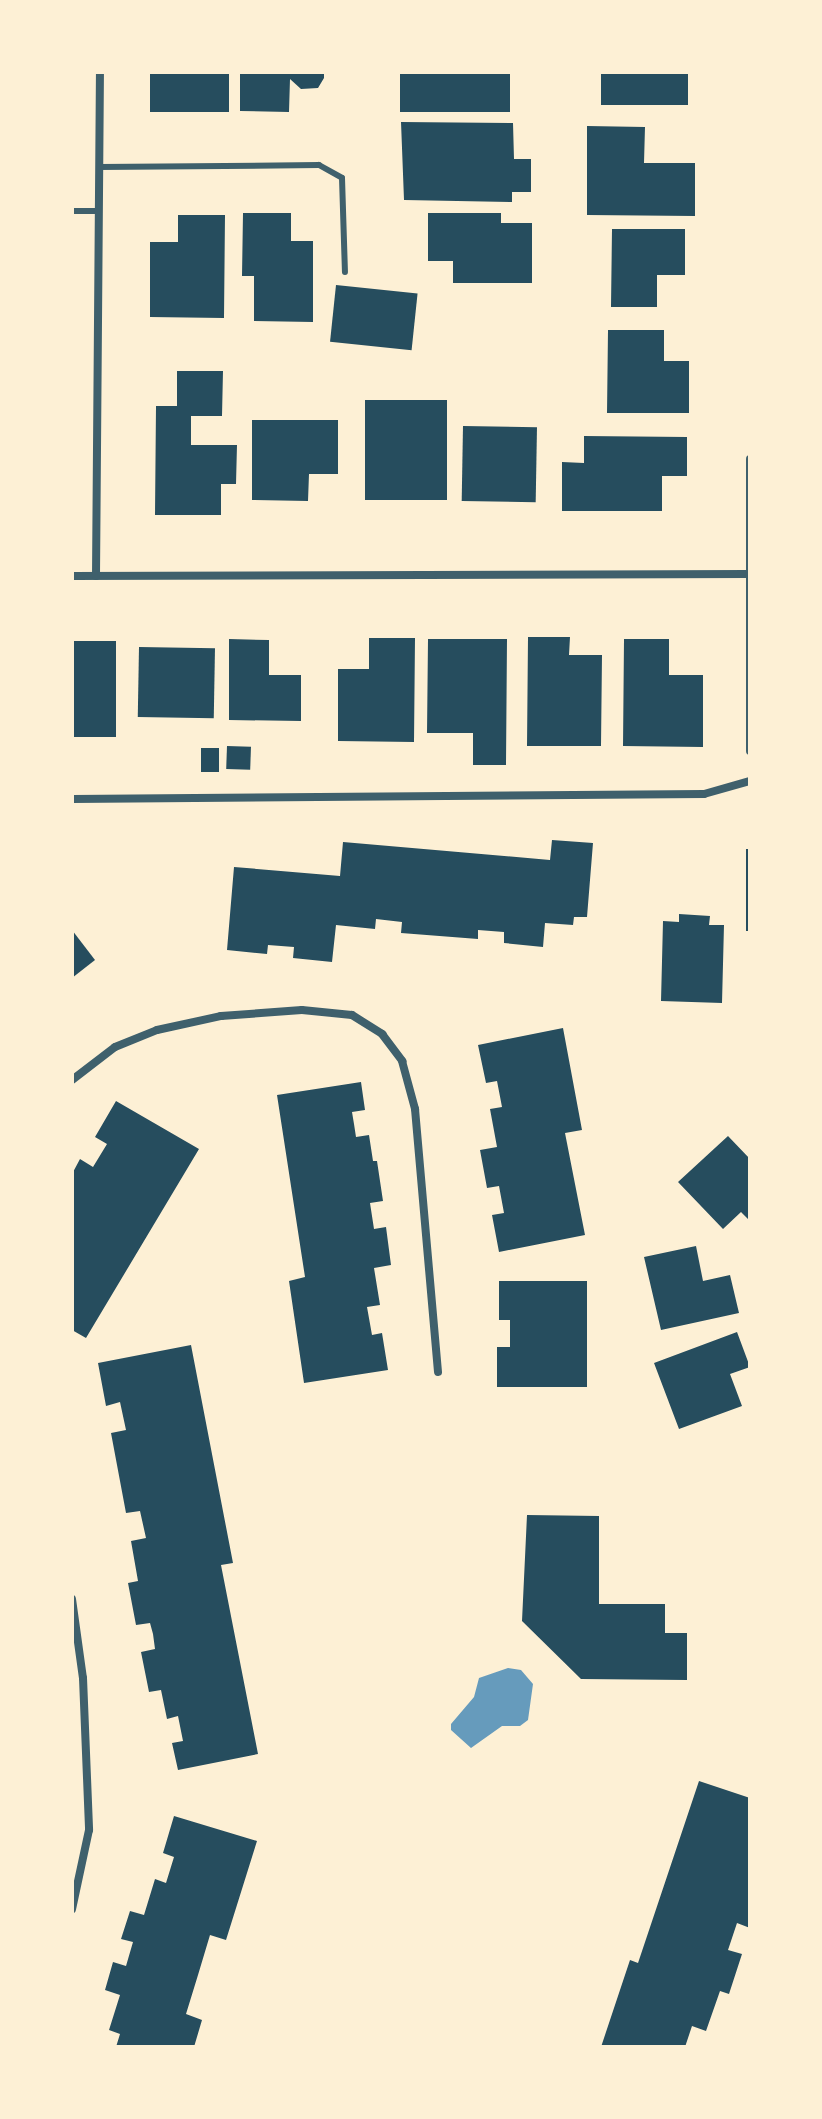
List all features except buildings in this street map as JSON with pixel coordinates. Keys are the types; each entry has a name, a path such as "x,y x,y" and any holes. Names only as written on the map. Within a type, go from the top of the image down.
{"street":[{"path":"96,576 100,72"},
{"path":"750,459 750,751"},
{"path":"72,576 748,574"},
{"path":"72,799 704,794 750,781"},
{"path":"72,1080 115,1047 157,1030 221,1016 302,1010 352,1015 382,1034 402,1061 415,1109 438,1372"},
{"path":"72,1599 83,1678 89,1830 72,1909"}],"lane":[{"path":"99,167 319,165 342,178 345,272"},
{"path":"72,211 99,211"}],"water":[{"path":"508,1668 521,1670 533,1684 528,1720 520,1726 502,1726 471,1748 451,1730 451,1724 474,1697 479,1678"}]}
